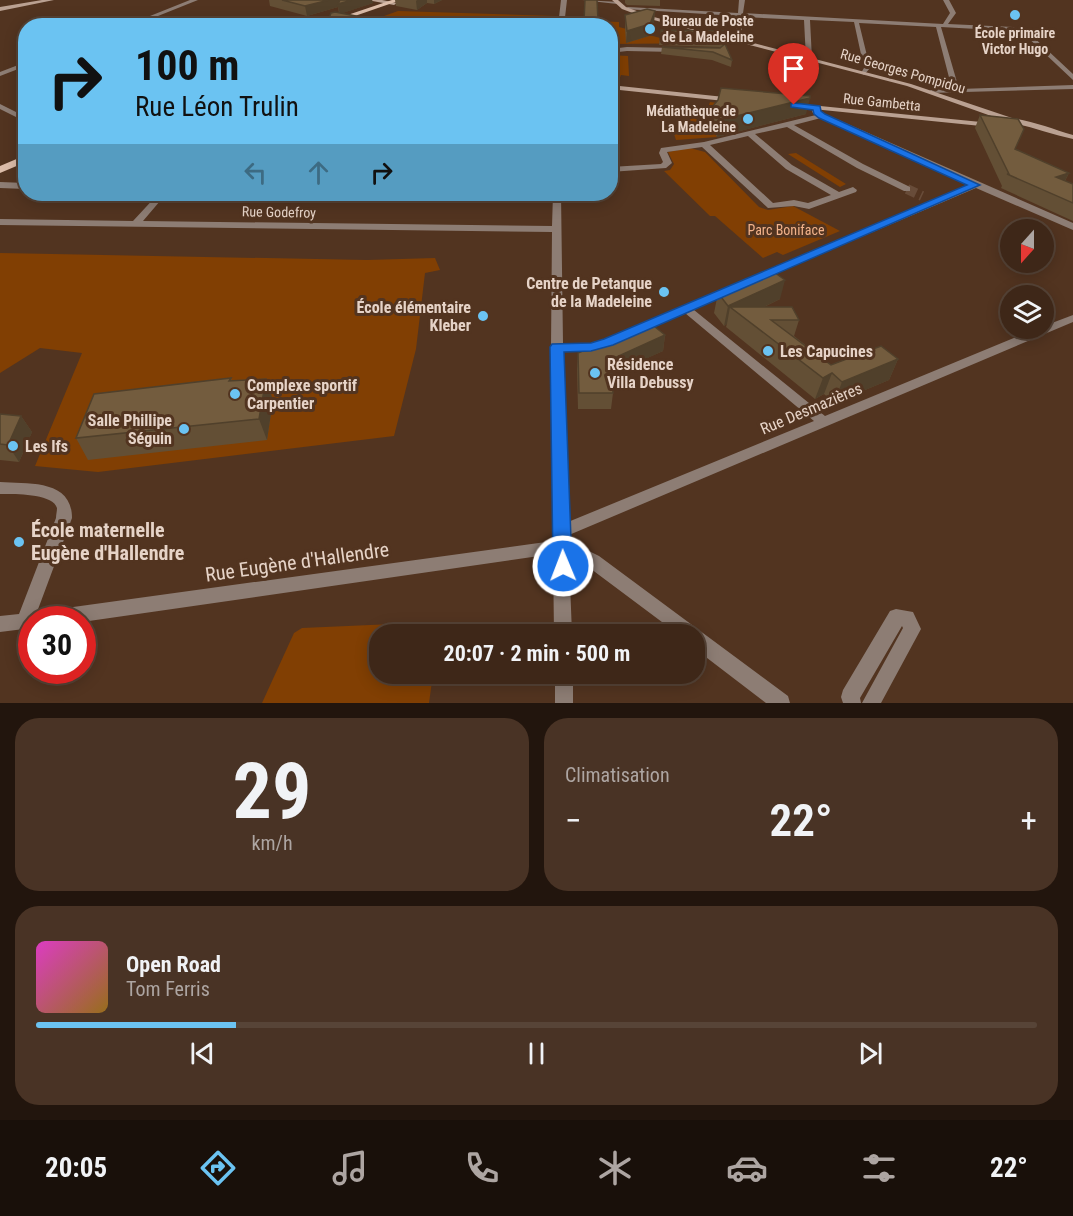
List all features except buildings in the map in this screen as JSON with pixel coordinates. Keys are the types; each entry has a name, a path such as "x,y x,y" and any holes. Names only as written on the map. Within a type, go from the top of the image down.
{"main road":[{"path":"343,18 405,0"},
{"path":"350,18 394,2"},
{"path":"2,168 18,161"}],"street":[{"path":"0,9 51,0"},
{"path":"148,18 195,0"},
{"path":"370,0 394,2"},
{"path":"562,18 564,0"},
{"path":"585,0 616,1"},
{"path":"731,0 741,0 738,41"},
{"path":"941,25 953,13 946,0"},
{"name":"Rue Georges Pompidou","path":"616,1 628,9 661,21 931,92 1010,123"},
{"path":"628,9 1010,29 1024,32 1073,78"},
{"path":"807,18 809,59"},
{"path":"856,21 867,68 864,73"},
{"path":"941,25 956,90"},
{"path":"618,50 685,50"},
{"path":"0,74 18,67"},
{"path":"931,92 1073,87"},
{"path":"618,88 742,100"},
{"name":"Rue Gambetta","path":"786,105 1010,123"},
{"path":"0,106 18,116"},
{"path":"817,108 816,112 822,116 1073,227"},
{"path":"618,169 663,166 668,163 663,153 664,150 704,144 822,116"},
{"path":"786,123 865,169 907,189"},
{"path":"1010,123 1025,130 1035,127 1073,137"},
{"path":"749,133 789,166 838,195"},
{"path":"704,144 771,206 794,203 809,206 853,190"},
{"path":"0,185 18,186"},
{"path":"557,347 591,347 623,336 975,185"},
{"path":"922,196 934,202"},
{"path":"136,223 156,201"},
{"path":"557,201 557,347 563,624"},
{"name":"Rue Godefroy","path":"0,222 557,229"},
{"path":"686,309 823,421"},
{"name":"Rue Desmazières","path":"562,539 823,421 1073,318"},
{"path":"0,488 50,493 63,500 65,505 64,518 36,606"},
{"path":"562,539 678,624"},
{"name":"Rue Eugène d'Hallendre","path":"96,610 562,539"},
{"path":"852,703 850,698 896,617 907,618 912,629 871,703"},
{"name":"Rue Eugène d'Hallendre","path":"0,624 18,622"},
{"path":"705,645 782,703"},
{"path":"564,684 564,703"}],"green space":[{"path":"398,11 557,16 557,18 378,18"},
{"path":"618,22 619,27 664,39 714,43 618,44"},
{"path":"618,55 628,56 629,76 621,75 618,82"},
{"path":"710,102 718,103 709,123 717,137 676,140 674,134 680,117 707,110"},
{"name":"Parc Boniface","path":"690,148 705,152 759,207 768,210 793,206 840,231 783,255 777,252 763,258 715,216 710,216 664,171 670,170 674,164 668,152"},
{"path":"796,153 846,184 840,187 788,154"},
{"name":"Complexe sportif Carpentier","path":"0,253 367,260 435,258 440,270 425,273 416,349 394,436 98,472 35,466 82,353 40,348 0,373"},
{"path":"369,625 369,684 432,684 429,703 262,703 294,633 302,628"}],"tunnel":[{"path":"907,189 922,196"}],"place":[{"name":"École primaire Victor Hugo","path":"1015,15"},
{"name":"Bureau de Poste de La Madeleine","path":"650,29"},
{"name":"Médiathèque de La Madeleine","path":"748,119"},
{"name":"Centre de Petanque de la Madeleine","path":"664,292"},
{"name":"École élémentaire Kleber","path":"483,316"},
{"name":"Les Capucines","path":"768,351"},
{"name":"Résidence Villa Debussy","path":"595,373"},
{"name":"Complexe sportif Carpentier","path":"235,394"},
{"name":"Salle Phillipe Séguin","path":"184,429"},
{"name":"Les Ifs","path":"13,446"},
{"name":"École maternelle Eugène d'Hallendre","path":"19,542"}],"route":[{"path":"563,566 557,347 591,347 609,342 975,185 822,116 816,112 817,108 794,105"}]}
